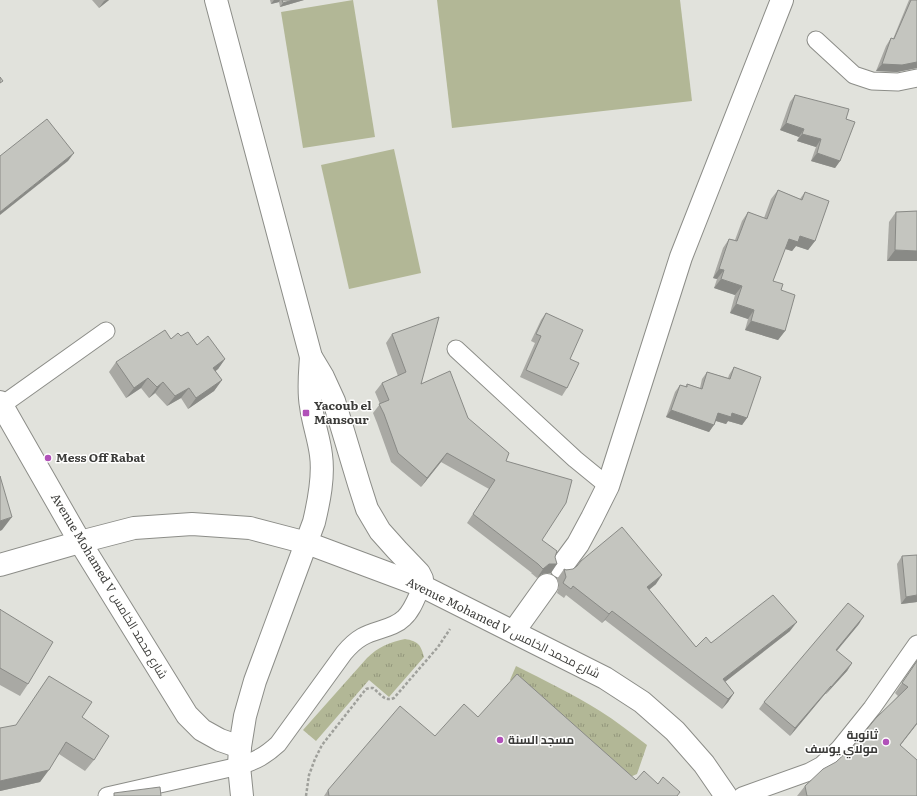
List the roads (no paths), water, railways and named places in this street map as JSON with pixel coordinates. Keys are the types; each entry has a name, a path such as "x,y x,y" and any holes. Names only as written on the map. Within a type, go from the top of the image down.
{"main road":[{"path":"216,0 311,357 324,377 334,401 367,509 380,531 420,573 422,586"},
{"path":"561,567 578,544 608,486 681,257 782,0"},
{"path":"242,796 240,756 245,716 255,681 307,543 318,508 322,478 321,456 309,392 311,357"},
{"name":"Avenue Mohamed V شارع محمد الخامس","path":"1,404 80,542 187,715 202,730 220,740 240,756"},
{"name":"Avenue Mohamed V شارع محمد الخامس","path":"0,565 134,528 192,524 250,528 307,543 422,586 605,678 642,702 675,731 704,764 726,796"},
{"path":"514,632 547,585"}],"lane":[{"path":"816,40 854,75 872,81 898,82 917,78"},
{"path":"1,404 106,331"},
{"path":"456,349 575,459 608,486"},
{"path":"107,796 240,756 251,763 261,758 278,744 344,652 362,637 397,623 403,619 408,614 422,586"},
{"path":"742,796 809,772 822,765 839,749 872,708 917,644"}],"place":[{"name":"Yacoub el Mansour","path":"306,413"},
{"name":"Mess Off Rabat","path":"48,458"},
{"name":"مسجد السنة","path":"500,740"},
{"name":"ثانوية مولاي يوسف","path":"886,742"}]}
